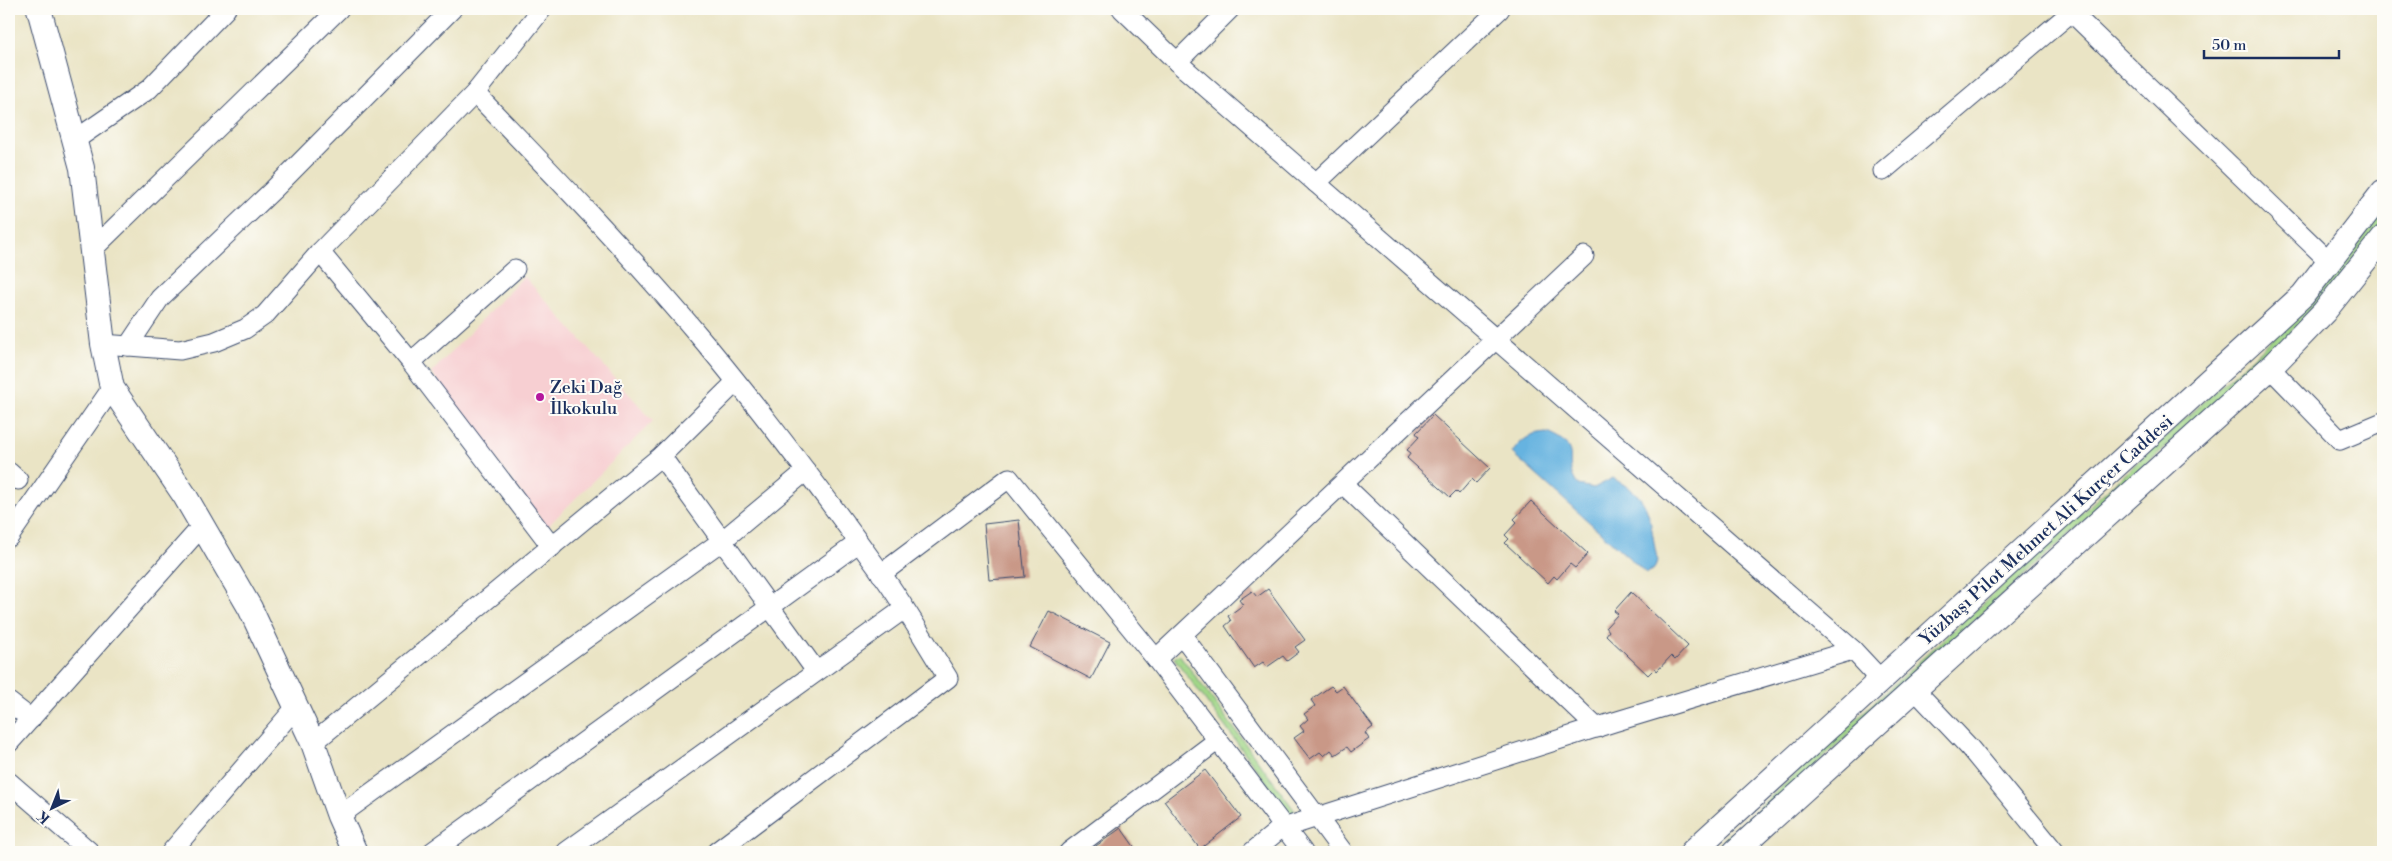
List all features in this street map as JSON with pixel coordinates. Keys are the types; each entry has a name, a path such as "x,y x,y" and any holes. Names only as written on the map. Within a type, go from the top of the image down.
{"main road":[{"path":"39,9 82,168 93,249 102,344 112,388 202,526 250,608 314,743 338,816 354,852"},
{"name":"Yüzbaşı Pilot Mehmet Ali Kurçer Caddesi","path":"1692,852 1882,681 2303,295 2383,192"},
{"name":"Yüzbaşı Pilot Mehmet Ali Kurçer Caddesi","path":"1735,852 2270,368 2324,312 2383,238"}],"street":[{"path":"75,140 149,90 226,9"},
{"path":"93,249 339,9"},
{"path":"128,346 160,298 273,190 452,9"},
{"path":"102,344 180,350 214,342 245,329 265,315 320,252 475,93 542,9"},
{"path":"1122,9 1177,62 1852,650 1882,681"},
{"path":"1177,62 1230,9"},
{"path":"1316,183 1500,9"},
{"path":"1883,171 2071,10 2330,262"},
{"path":"475,93 567,188 736,382 806,470 882,574 948,678 716,852"},
{"path":"320,252 411,362 552,547"},
{"path":"1156,659 1584,256"},
{"path":"411,362 515,268"},
{"path":"2270,368 2340,440 2383,422"},
{"path":"314,743 661,456 736,382"},
{"path":"9,537 112,388"},
{"path":"661,456 816,671"},
{"path":"338,816 723,540 806,470"},
{"path":"882,574 1009,478 1156,659 1302,852"},
{"path":"1343,484 1597,728"},
{"path":"9,743 202,526"},
{"path":"432,852 858,543"},
{"path":"566,852 904,609"},
{"path":"1182,635 1343,852"},
{"path":"1252,852 1284,827 1852,650"},
{"path":"1915,690 1969,747 2056,852"},
{"path":"9,702 31,719"},
{"path":"172,852 298,706"},
{"path":"1069,852 1218,740"},
{"path":"9,782 90,852"}],"shaded area":[{"name":"Zeki Dağ İlkokulu","path":"524,276 653,421 547,527 431,373"}],"green space":[{"path":"2383,209 2383,221 2332,287 2294,330 1720,852 1710,852 2289,324 2327,284"},
{"path":"1179,654 1295,811 1290,814 1174,658"}],"water":[{"path":"1547,433 1559,439 1569,450 1571,469 1578,485 1594,488 1613,478 1631,489 1640,498 1651,524 1658,561 1654,569 1646,573 1512,453 1526,438"}],"building":[{"path":"1433,415 1490,468 1476,483 1472,479 1459,494 1456,491 1450,497 1407,458 1411,453 1407,450 1419,437 1416,433"},
{"path":"1531,501 1588,554 1575,568 1570,564 1557,579 1554,576 1548,583 1505,543 1509,539 1505,535 1517,522 1514,519"},
{"path":"1019,520 1025,577 989,580 984,524"},
{"path":"1268,589 1305,640 1295,647 1299,652 1287,661 1283,656 1267,667 1263,662 1254,668 1225,626 1231,621 1228,616 1243,605 1239,600 1252,591 1257,597"},
{"path":"1631,592 1688,646 1675,660 1671,656 1657,671 1655,668 1648,675 1606,635 1609,631 1606,627 1618,614 1614,611"},
{"path":"1049,611 1110,642 1091,679 1030,647"},
{"path":"1331,686 1336,691 1343,686 1373,727 1365,733 1369,739 1351,752 1347,747 1335,755 1331,750 1324,756 1320,752 1310,759 1294,738 1304,731 1300,726 1308,719 1304,714 1315,706 1311,700"},
{"path":"1205,770 1241,817 1200,849 1164,801"},
{"path":"1121,828 1138,852 1089,851"}],"place":[{"name":"Zeki Dağ İlkokulu","path":"540,397"}]}
